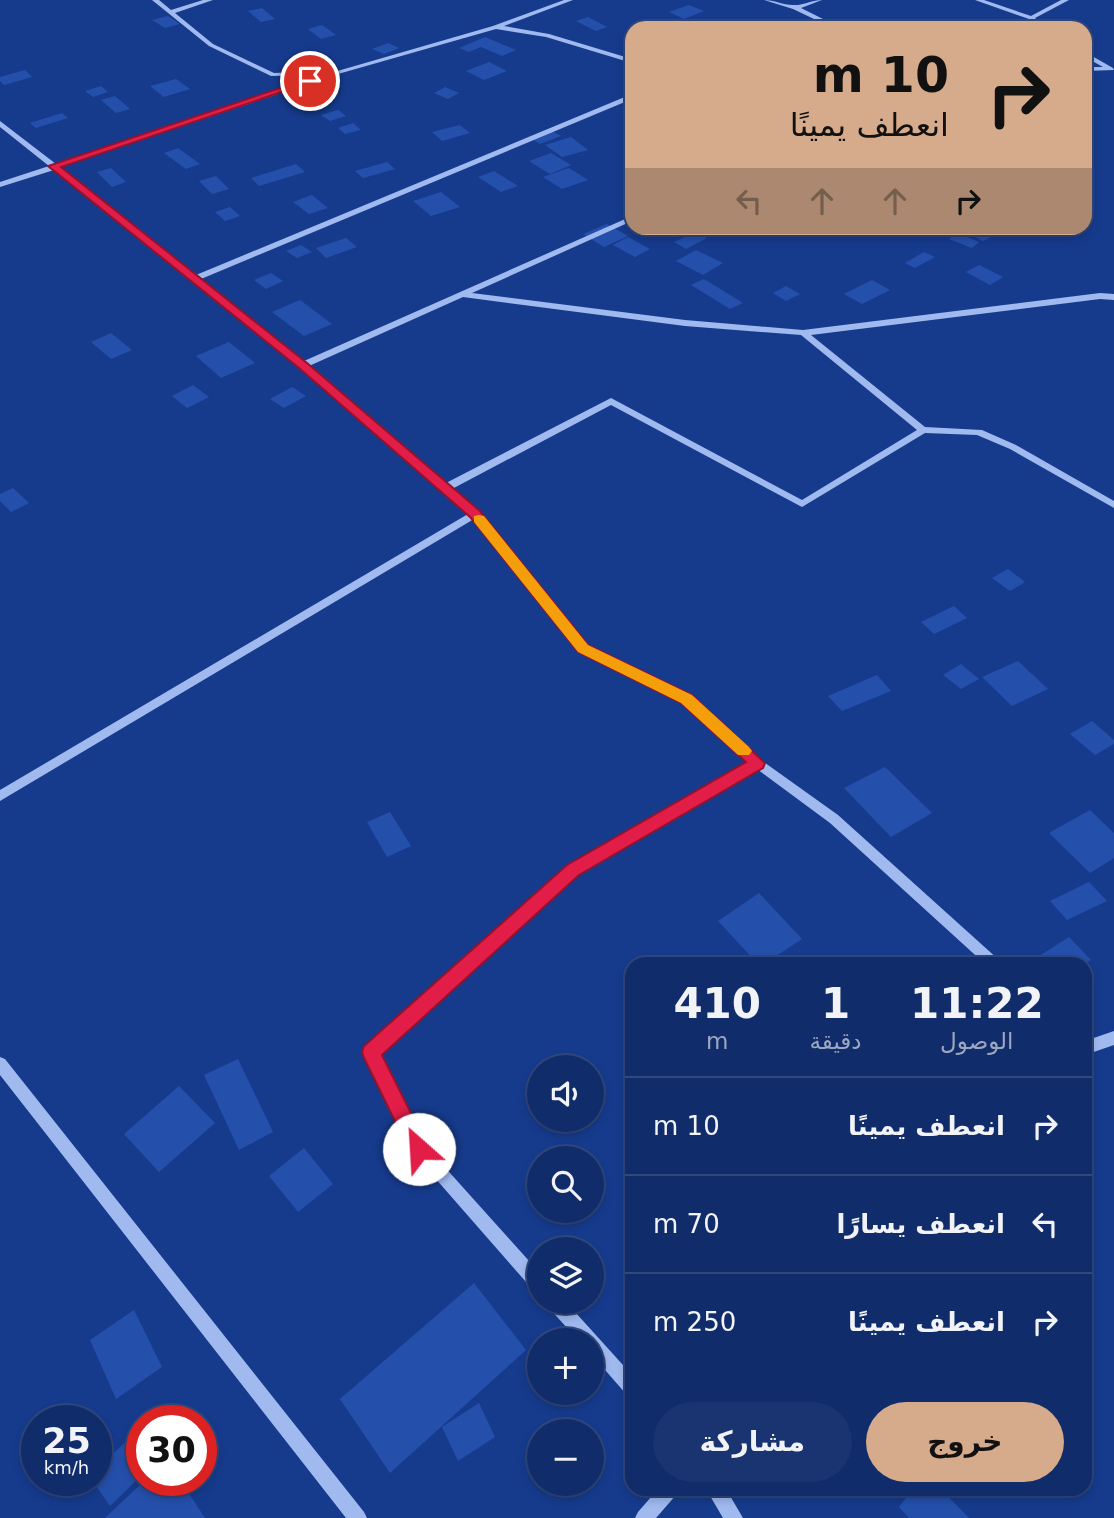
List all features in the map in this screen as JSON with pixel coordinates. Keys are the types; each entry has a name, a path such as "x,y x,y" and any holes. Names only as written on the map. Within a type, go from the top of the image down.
{"street":[{"path":"155,0 211,45 273,75 335,73"},
{"path":"172,12 210,0"},
{"path":"0,186 335,73 495,27 570,0"},
{"path":"767,0 795,8 823,21"},
{"path":"795,8 820,0"},
{"path":"978,0 1034,21"},
{"path":"1031,18 1066,0"},
{"path":"495,27 547,35 625,59"},
{"path":"1092,58 1112,69"},
{"path":"1092,69 1112,69"},
{"path":"195,279 625,99"},
{"path":"0,123 303,365 475,514 583,649 687,699 757,763 834,819 986,957"},
{"path":"303,365 625,221"},
{"path":"463,294 685,323 803,333 1100,296 1114,297"},
{"path":"803,333 923,430"},
{"path":"445,488 611,401 802,504 923,430 979,432 1013,447 1114,505"},
{"path":"0,796 475,514"},
{"path":"527,1270 419,1149 371,1052 573,870 757,763"},
{"path":"1092,1046 1114,1038"},
{"path":"0,1064 358,1518"},
{"path":"566,1314 578,1328"},
{"path":"604,1357 625,1380"},
{"path":"644,1518 664,1496"},
{"path":"720,1496 734,1518"}],"building":[{"path":"689,5 704,11 684,19 669,12"},
{"path":"262,8 275,19 261,22 248,11"},
{"path":"168,16 180,24 165,28 152,20"},
{"path":"588,17 607,27 596,31 576,21"},
{"path":"322,25 336,35 321,39 308,29"},
{"path":"485,37 516,50 502,56 481,47 469,52 459,48"},
{"path":"388,43 399,48 384,54 372,49"},
{"path":"489,62 507,71 484,80 466,71"},
{"path":"25,70 32,77 4,85 0,81 0,77"},
{"path":"176,79 190,89 164,97 150,86"},
{"path":"101,86 108,92 93,97 85,91"},
{"path":"445,87 459,93 448,99 434,93"},
{"path":"115,96 130,109 116,113 101,100"},
{"path":"338,110 346,116 330,121 321,115"},
{"path":"62,113 68,118 36,128 30,123"},
{"path":"353,123 361,130 345,134 338,128"},
{"path":"460,125 470,133 442,141 432,132"},
{"path":"552,131 561,136 540,144 532,139"},
{"path":"571,137 588,150 562,157 545,145"},
{"path":"178,148 200,164 186,169 164,153"},
{"path":"551,153 571,165 550,174 529,161"},
{"path":"387,162 395,169 363,178 355,171"},
{"path":"296,164 305,172 259,186 251,178"},
{"path":"111,168 126,182 112,187 97,172"},
{"path":"569,168 588,180 562,189 543,177"},
{"path":"494,171 518,186 501,192 478,177"},
{"path":"216,176 229,189 212,194 199,181"},
{"path":"441,192 460,207 431,216 413,201"},
{"path":"312,195 328,208 309,214 293,202"},
{"path":"230,207 240,216 225,221 215,212"},
{"path":"607,224 628,236 604,247 583,234"},
{"path":"689,235 707,238 686,249 674,242"},
{"path":"954,235 962,235 979,242 972,248 949,239"},
{"path":"971,235 995,235 983,241"},
{"path":"628,237 650,249 635,257 613,245"},
{"path":"346,238 357,247 326,258 316,248"},
{"path":"301,245 312,252 297,258 286,251"},
{"path":"696,250 723,263 703,275 676,261"},
{"path":"924,252 935,257 915,268 905,263"},
{"path":"979,265 1003,277 990,285 966,272"},
{"path":"271,273 283,281 266,289 254,280"},
{"path":"704,279 743,303 730,309 691,285"},
{"path":"872,280 890,290 862,304 844,294"},
{"path":"786,286 800,294 786,301 773,293"},
{"path":"300,300 332,324 304,336 272,312"},
{"path":"111,333 132,350 111,359 91,342"},
{"path":"229,342 255,363 221,378 196,356"},
{"path":"193,385 209,397 187,408 172,396"},
{"path":"292,387 306,396 284,408 270,399"},
{"path":"13,488 29,503 11,512 0,501 0,494"},
{"path":"1008,569 1025,582 1010,591 992,578"},
{"path":"954,606 967,618 934,634 921,622"},
{"path":"1018,661 1048,689 1012,706 982,677"},
{"path":"961,664 979,679 961,689 943,675"},
{"path":"877,675 891,691 842,711 828,696"},
{"path":"1092,721 1114,740 1114,744 1095,755 1070,734"},
{"path":"885,767 932,813 891,837 844,788"},
{"path":"1090,810 1114,833 1114,858 1090,873 1049,833"},
{"path":"390,812 411,846 387,857 367,822"},
{"path":"1089,882 1107,901 1067,920 1050,901"},
{"path":"759,893 802,939 775,957 751,957 718,921"},
{"path":"1069,937 1088,957 1038,957"},
{"path":"238,1059 273,1132 239,1150 204,1075"},
{"path":"179,1086 215,1123 159,1172 124,1134"},
{"path":"304,1148 333,1184 298,1212 269,1176"},
{"path":"474,1283 526,1350 390,1473 340,1399"},
{"path":"134,1310 162,1367 116,1399 90,1340"},
{"path":"479,1403 495,1437 458,1461 442,1427"},
{"path":"126,1441 126,1490 110,1506 103,1496 112,1496 112,1455"},
{"path":"128,1496 191,1496 205,1518 105,1518"},
{"path":"908,1496 948,1496 969,1518 909,1518 899,1507"}],"slow traffic":[{"path":"479,519 583,649 687,699 744,751"}],"route":[{"path":"310,81 53,166 303,365 475,514 583,649 687,699 757,763 573,870 371,1052 419,1149"}]}
